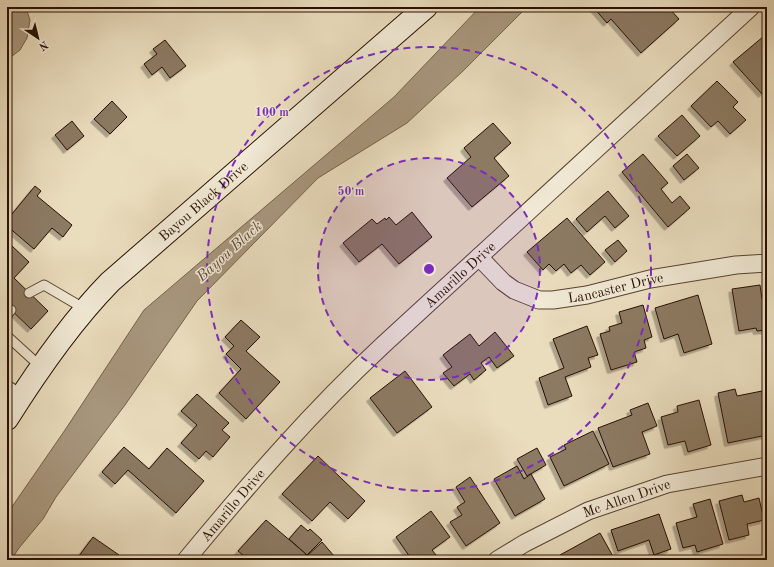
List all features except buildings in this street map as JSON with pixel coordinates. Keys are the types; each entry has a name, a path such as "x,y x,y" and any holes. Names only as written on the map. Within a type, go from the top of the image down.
{"main road":[{"name":"Bayou Black Drive","path":"7,419 15,390 41,368 93,299 110,282 426,7"}],"street":[{"name":"Amarillo Drive","path":"186,560 237,499 336,390 383,344 751,7"},
{"name":"Lancaster Drive","path":"479,257 503,282 514,290 539,300 553,300 587,295 665,276 736,265 767,263"},
{"name":"Mc Allen Drive","path":"497,560 525,543 588,511 667,484 767,466"}],"lane":[{"path":"29,293 44,284 85,310"},
{"path":"7,336 41,368"}],"water":[{"path":"7,7 28,7 27,11 30,20 27,38 20,50 7,60"},
{"name":"Bayou Black","path":"480,7 527,7 463,71 407,123 318,178 197,301 125,405 56,497 43,519 11,560 7,560 7,514 65,430 144,310 394,97"}]}
